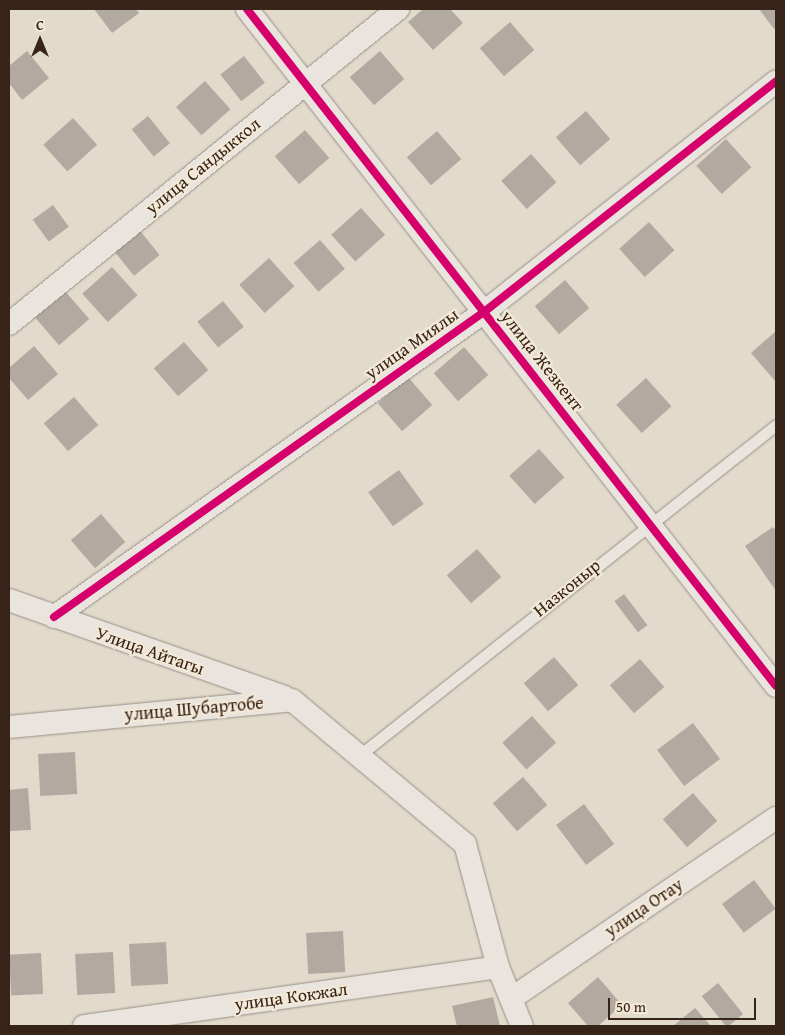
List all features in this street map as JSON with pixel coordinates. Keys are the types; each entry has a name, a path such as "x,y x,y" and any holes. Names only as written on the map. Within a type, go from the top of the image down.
{"street":[{"name":"улица Жезкент","path":"247,9 776,686"},
{"name":"улица Сандыккол","path":"9,324 305,82 398,9"},
{"name":"улица Миялы","path":"54,617 484,312 776,81"},
{"name":"Улица Айтагы","path":"9,600 292,700"},
{"path":"292,700 361,754 465,844 498,967 522,1026"},
{"name":"улица Шубартобе","path":"9,727 292,700"},
{"name":"улица Отау","path":"512,998 776,818"},
{"name":"улица Кокжал","path":"84,1026 498,967"}],"lane":[{"name":"Назконыр","path":"361,754 649,522 776,425"}],"building":[{"path":"94,9 136,9 139,13 112,33"},
{"path":"423,9 450,9 463,23 433,50 408,22"},
{"path":"759,9 776,9 776,27 774,29"},
{"path":"510,22 534,50 504,76 480,48"},
{"path":"27,51 49,78 22,100 9,83 9,66"},
{"path":"380,51 404,79 374,105 350,77"},
{"path":"244,56 265,83 241,101 220,74"},
{"path":"205,81 230,109 201,135 176,107"},
{"path":"586,111 610,139 580,165 556,137"},
{"path":"148,116 170,143 154,156 132,129"},
{"path":"73,118 97,145 67,172 43,145"},
{"path":"305,130 329,158 299,184 275,156"},
{"path":"437,131 461,159 431,185 407,157"},
{"path":"726,139 751,167 722,194 696,166"},
{"path":"531,154 556,182 527,209 501,181"},
{"path":"53,205 69,227 49,242 33,220"},
{"path":"361,208 385,235 355,262 331,235"},
{"path":"649,222 674,250 645,277 619,249"},
{"path":"137,227 160,255 134,276 111,248"},
{"path":"320,240 345,269 319,292 294,263"},
{"path":"269,258 294,286 265,313 239,285"},
{"path":"112,267 137,295 108,322 82,294"},
{"path":"565,280 589,308 559,334 535,306"},
{"path":"65,291 89,319 59,345 35,317"},
{"path":"223,301 244,327 218,347 197,322"},
{"path":"776,331 776,380 775,381 751,353"},
{"path":"184,342 208,370 178,396 154,368"},
{"path":"34,346 58,374 28,400 9,378 9,368"},
{"path":"464,347 488,375 458,401 434,373"},
{"path":"408,377 432,405 402,431 378,403"},
{"path":"646,378 671,406 642,433 616,405"},
{"path":"74,397 98,425 68,451 44,423"},
{"path":"539,449 564,477 535,504 509,476"},
{"path":"399,470 424,504 393,526 368,492"},
{"path":"101,514 125,542 95,568 71,540"},
{"path":"773,527 776,531 776,591 745,546"},
{"path":"477,549 501,577 471,603 447,575"},
{"path":"624,594 647,625 638,632 614,601"},
{"path":"554,657 578,685 548,711 524,683"},
{"path":"640,659 664,687 634,713 610,685"},
{"path":"532,716 556,743 526,770 502,743"},
{"path":"693,723 720,759 684,786 657,750"},
{"path":"75,752 77,794 40,796 38,754"},
{"path":"523,777 547,805 517,831 493,803"},
{"path":"28,788 31,830 9,831 9,790"},
{"path":"693,793 717,821 687,847 663,819"},
{"path":"584,804 614,844 586,865 556,825"},
{"path":"754,880 776,909 744,933 722,904"},
{"path":"343,931 345,972 308,974 306,933"},
{"path":"166,942 168,984 131,986 129,944"},
{"path":"113,952 115,993 77,995 75,954"},
{"path":"41,953 43,994 11,996 9,955"},
{"path":"598,977 622,1005 598,1026 588,1026 568,1003"},
{"path":"718,983 743,1014 728,1026 726,1026 702,996"},
{"path":"493,997 500,1026 457,1026 452,1006"},
{"path":"695,1008 711,1026 673,1026"}],"cycle path":[{"path":"247,9 776,686"},
{"path":"54,617 484,312 776,81"}]}
